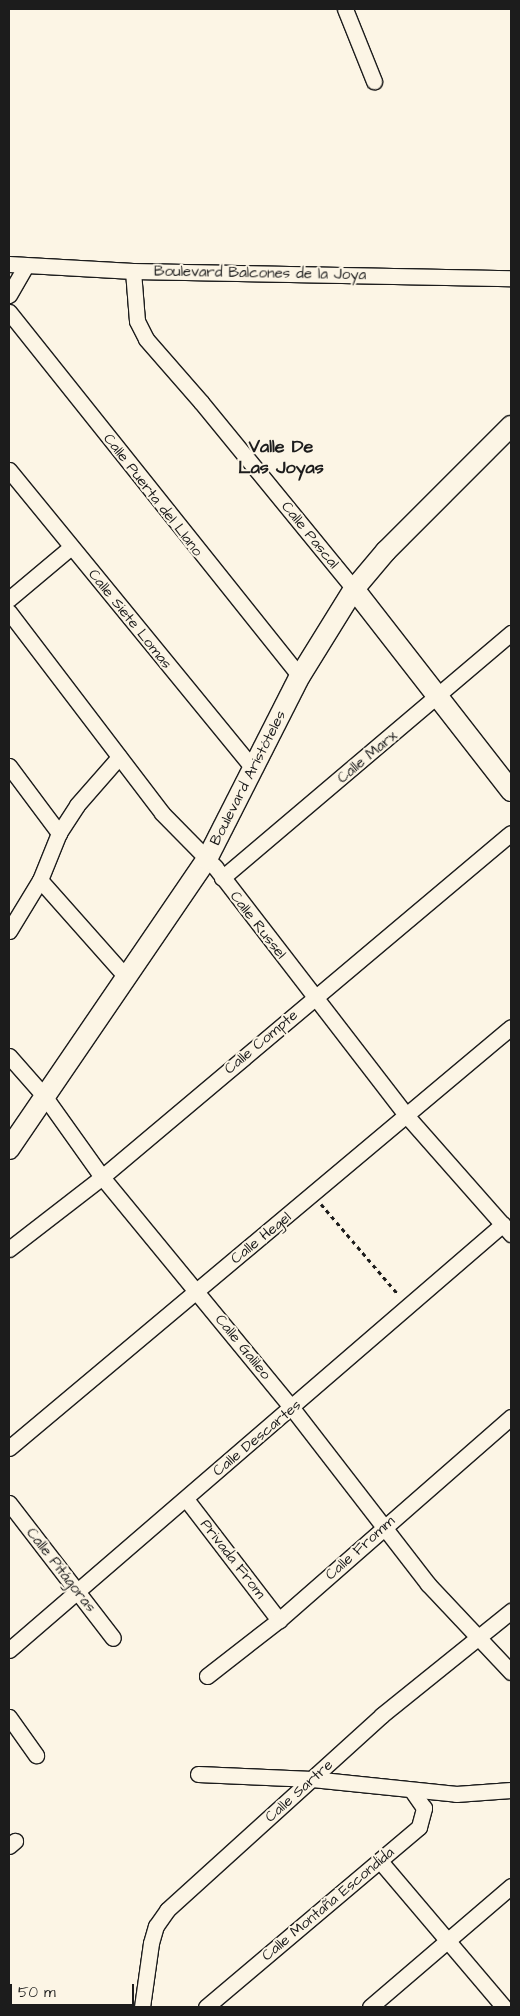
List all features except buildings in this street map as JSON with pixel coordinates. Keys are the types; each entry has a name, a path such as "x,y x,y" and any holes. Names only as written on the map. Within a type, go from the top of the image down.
{"street":[{"path":"345,9 374,81"},
{"name":"Boulevard Balcones de la Joya","path":"9,264 25,267 133,271 511,278"},
{"path":"9,295 25,267"},
{"name":"Calle Pascal","path":"133,271 137,321 146,339 201,402 354,589 511,791"},
{"name":"Calle Puerta del Llano","path":"9,312 300,676"},
{"name":"Boulevard Aristóteles","path":"9,1149 207,859 300,676 354,589 392,544 511,426"},
{"name":"Calle Siete Lomas","path":"9,470 252,768"},
{"path":"9,599 71,547"},
{"name":"Calle Russel","path":"9,612 162,813 207,859 406,1115 507,1229"},
{"name":"Calle Marx","path":"222,878 439,697 511,633"},
{"path":"9,931 40,880 59,833 77,805 120,757"},
{"path":"9,766 59,833"},
{"name":"Calle Compte","path":"9,1249 102,1177 511,833"},
{"path":"40,880 127,978"},
{"name":"Calle Hegel","path":"9,1448 197,1290 314,1195 511,1027"},
{"name":"Calle Galileo","path":"9,1056 44,1098 102,1177 197,1290 292,1408 428,1584 511,1672"},
{"name":"Calle Descartes","path":"9,1650 410,1308 507,1229"},
{"name":"Calle Fromm","path":"207,1676 280,1620 384,1526 511,1417"},
{"name":"Privada From","path":"186,1498 280,1620"},
{"name":"Calle Pitágoras","path":"9,1503 78,1590 113,1638"},
{"name":"Calle Sartre","path":"142,2007 151,1943 156,1926 167,1910 382,1715 511,1610"},
{"path":"9,1717 36,1754"},
{"path":"198,1774 312,1779 412,1791 456,1794 511,1790"},
{"name":"Calle Montaña Escondida","path":"206,2007 419,1827 424,1808 412,1791"},
{"path":"380,1861 504,2007"},
{"path":"370,2007 511,1886"}],"path":[{"path":"314,1195 410,1308"}],"district":[{"name":"Valle De Las Joyas","path":"281,458"}]}
